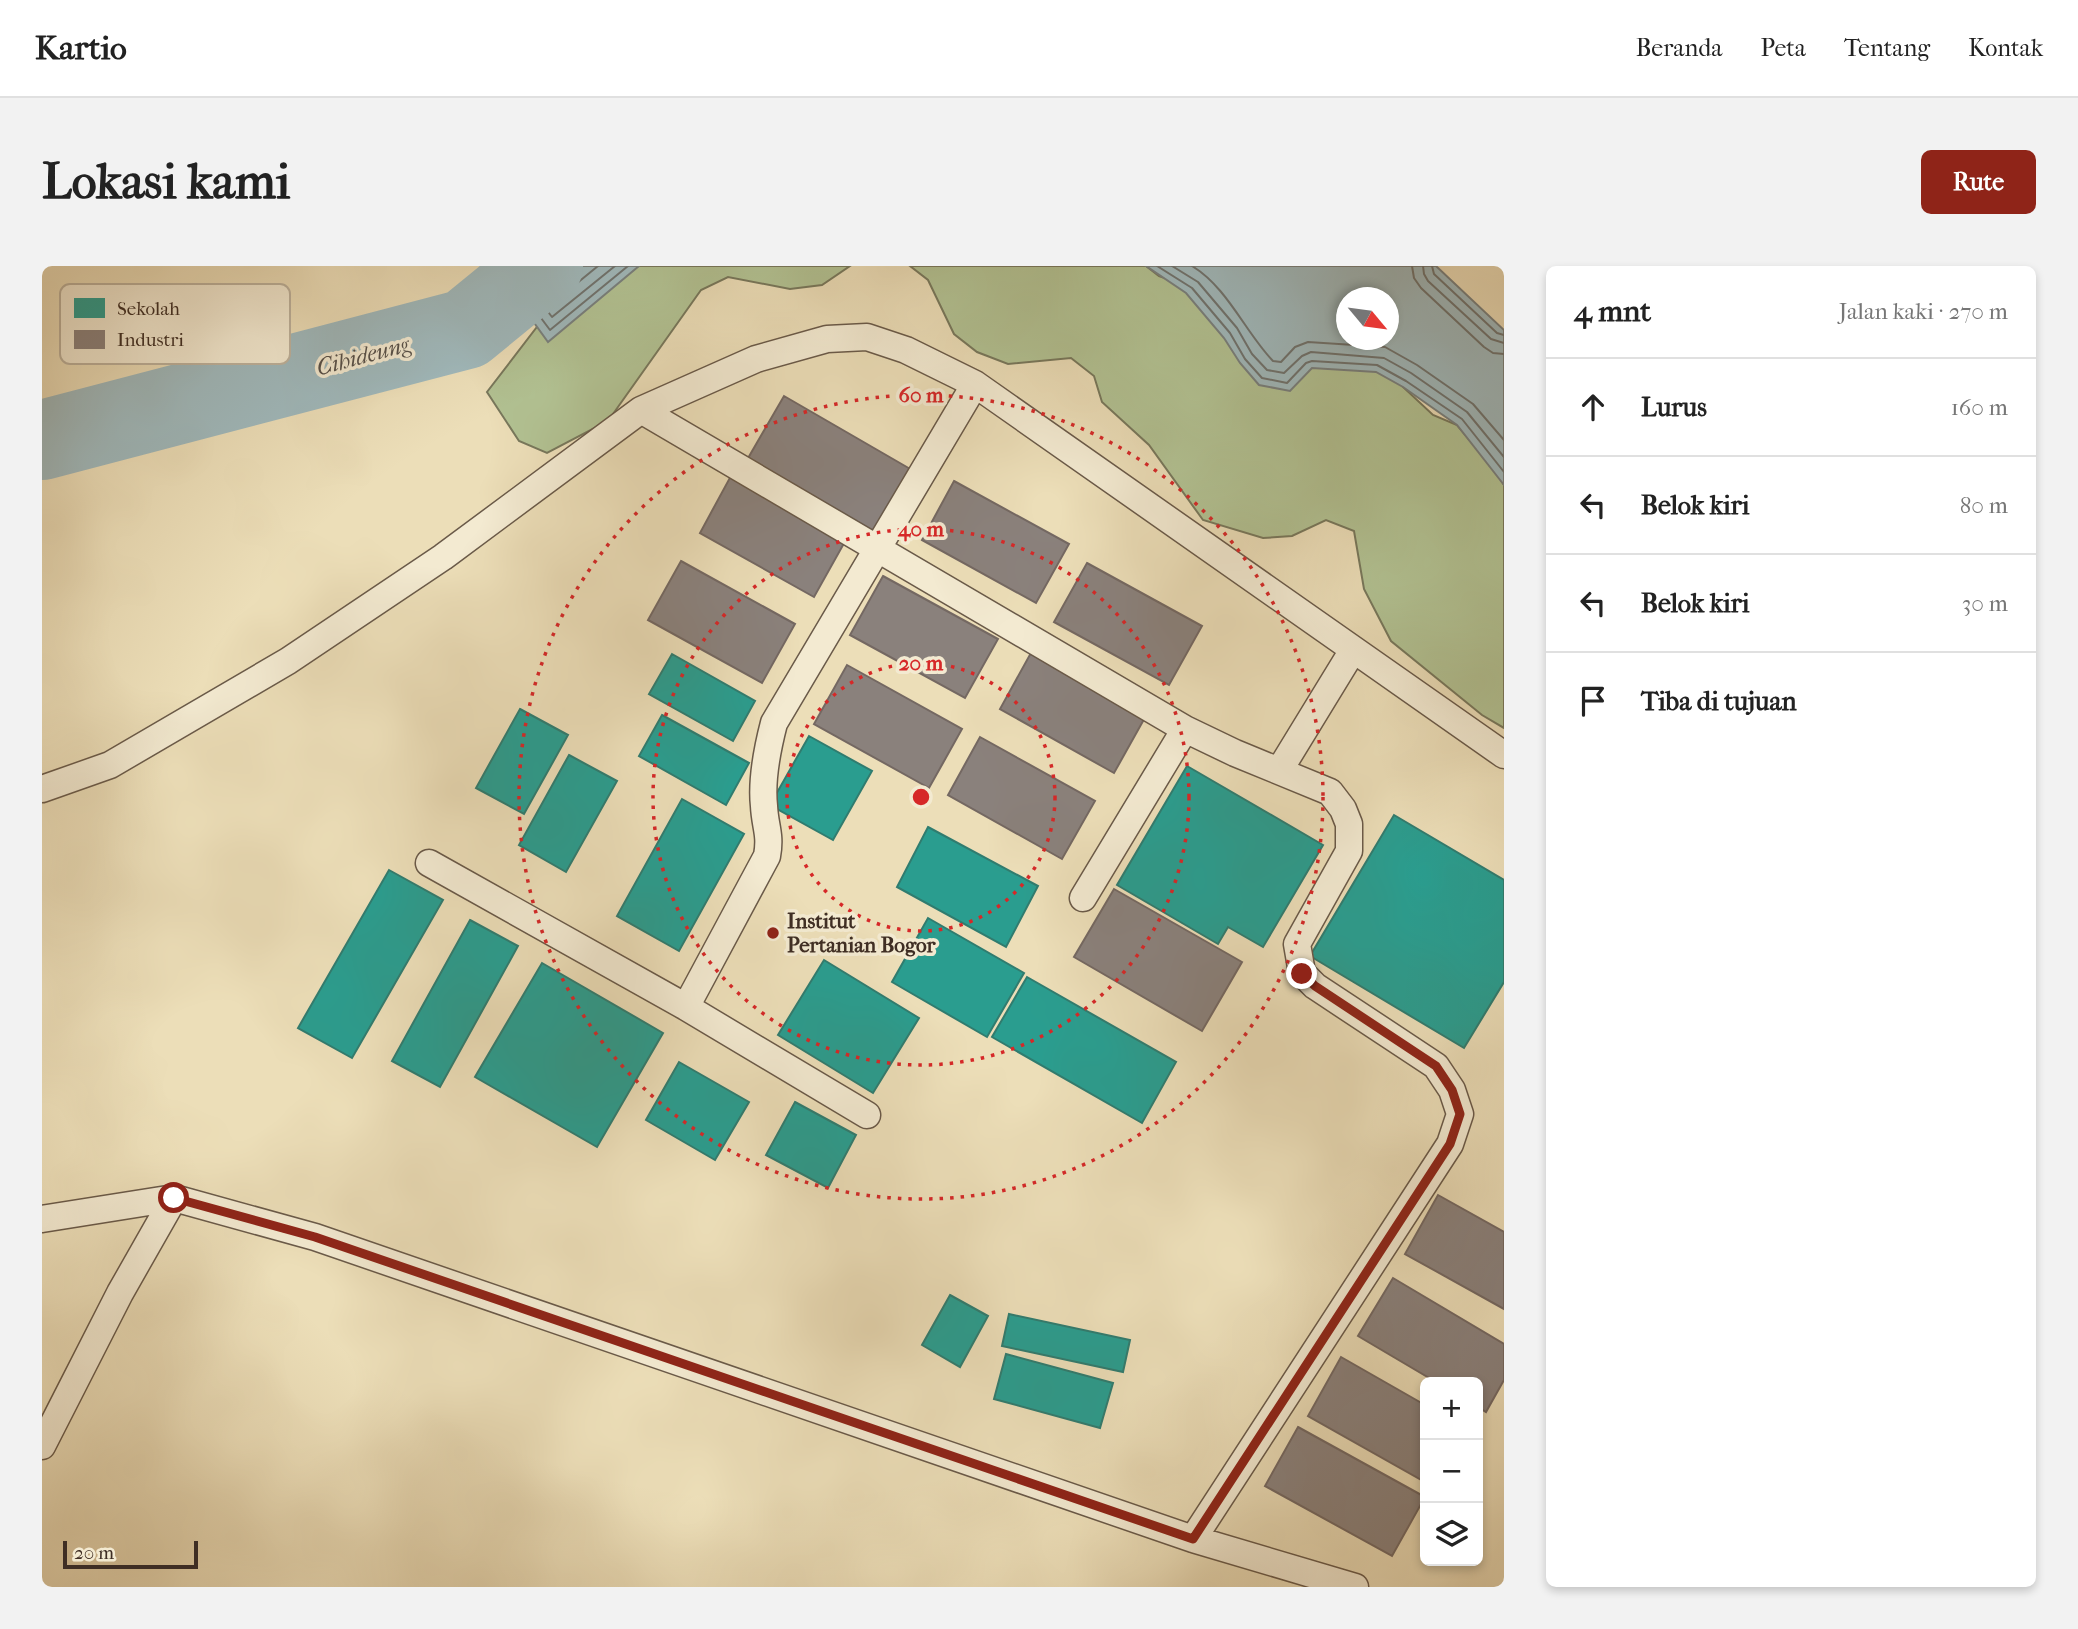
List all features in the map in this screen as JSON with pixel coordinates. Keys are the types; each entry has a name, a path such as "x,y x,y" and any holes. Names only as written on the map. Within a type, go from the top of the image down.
{"lane":[{"path":"42,789 110,765 288,661 443,557 641,410 757,359 827,340 867,337 906,350 975,384 1504,755"},
{"path":"686,1007 766,856 770,839 764,806 764,781 774,723 975,384"},
{"path":"641,410 1185,729 1330,792 1343,809 1349,824 1349,851 1297,944 1302,974 1315,986 1436,1066 1452,1090 1460,1114 1450,1144 1193,1539"},
{"path":"1279,771 1353,650"},
{"path":"1083,898 1185,729"},
{"path":"429,863 686,1007 867,1115"},
{"path":"42,1446 120,1293 174,1198"},
{"path":"42,1219 174,1198 315,1237 1193,1539 1355,1587"}],"green space":[{"path":"620,266 850,266 822,285 790,289 728,277 701,290 608,421 547,453 519,441 487,392 553,306"},
{"path":"910,266 1146,266 1159,276 1336,337 1336,350 1367,350 1391,361 1403,387 1433,415 1457,425 1504,485 1504,728 1482,715 1391,641 1364,589 1354,531 1326,520 1292,536 1263,538 1203,520 1149,445 1102,402 1094,376 1071,358 1008,364 977,352 954,334 928,280"}],"water":[{"path":"493,266 639,266 548,342"},
{"path":"1146,266 1436,266 1504,330 1504,485 1457,425 1403,387 1376,372 1312,368 1290,391 1259,385 1186,293"}],"building: Sekolah":[{"path":"672,654 755,701 733,741 649,694"},
{"path":"520,709 568,735 524,814 476,788"},
{"path":"662,715 749,763 726,805 639,756"},
{"path":"809,736 872,771 833,840 770,805"},
{"path":"569,755 617,781 566,872 519,845"},
{"path":"1187,766 1323,845 1263,947 1228,927 1218,944 1117,885"},
{"path":"682,799 744,834 679,951 617,916"},
{"path":"1394,815 1504,880 1504,982 1464,1048 1310,956"},
{"path":"928,827 1038,886 1006,947 897,887"},
{"path":"389,870 443,900 352,1058 298,1028"},
{"path":"928,918 1024,973 987,1037 892,982"},
{"path":"470,920 518,946 440,1087 392,1061"},
{"path":"824,960 919,1018 873,1093 778,1035"},
{"path":"542,963 663,1033 597,1147 475,1077"},
{"path":"1027,977 1176,1062 1142,1123 992,1037"},
{"path":"679,1062 749,1102 715,1160 646,1120"},
{"path":"795,1102 856,1135 828,1188 766,1155"},
{"path":"950,1295 988,1316 960,1367 922,1345"},
{"path":"1009,1314 1130,1340 1123,1372 1002,1346"},
{"path":"1006,1354 1113,1383 1100,1428 994,1399"}],"building: Industri":[{"path":"784,396 912,470 876,534 747,460"},
{"path":"732,474 847,538 814,597 700,533"},
{"path":"954,481 1069,544 1036,603 922,540"},
{"path":"681,561 795,624 762,683 648,620"},
{"path":"1087,563 1202,626 1169,685 1054,622"},
{"path":"883,576 998,639 965,698 850,635"},
{"path":"1032,651 1147,714 1114,773 1000,709"},
{"path":"847,665 962,729 929,788 814,724"},
{"path":"980,737 1095,801 1062,859 948,795"},
{"path":"1114,889 1242,962 1202,1031 1074,957"},
{"path":"1438,1195 1504,1232 1504,1309 1405,1254"},
{"path":"1393,1278 1504,1344 1504,1380 1486,1412 1483,1410 1483,1377 1428,1377 1358,1336"},
{"path":"1341,1357 1420,1402 1420,1479 1308,1416"},
{"path":"1298,1427 1420,1494 1420,1506 1392,1556 1265,1486"}],"waterway":[{"name":"Cihideung","path":"42,440 466,329 543,266"}],"place":[{"name":"Institut Pertanian Bogor","path":"773,933"}],"route":[{"path":"174,1198 315,1237 1193,1539 1450,1144 1460,1114 1452,1090 1436,1066 1315,986 1302,974"}]}
